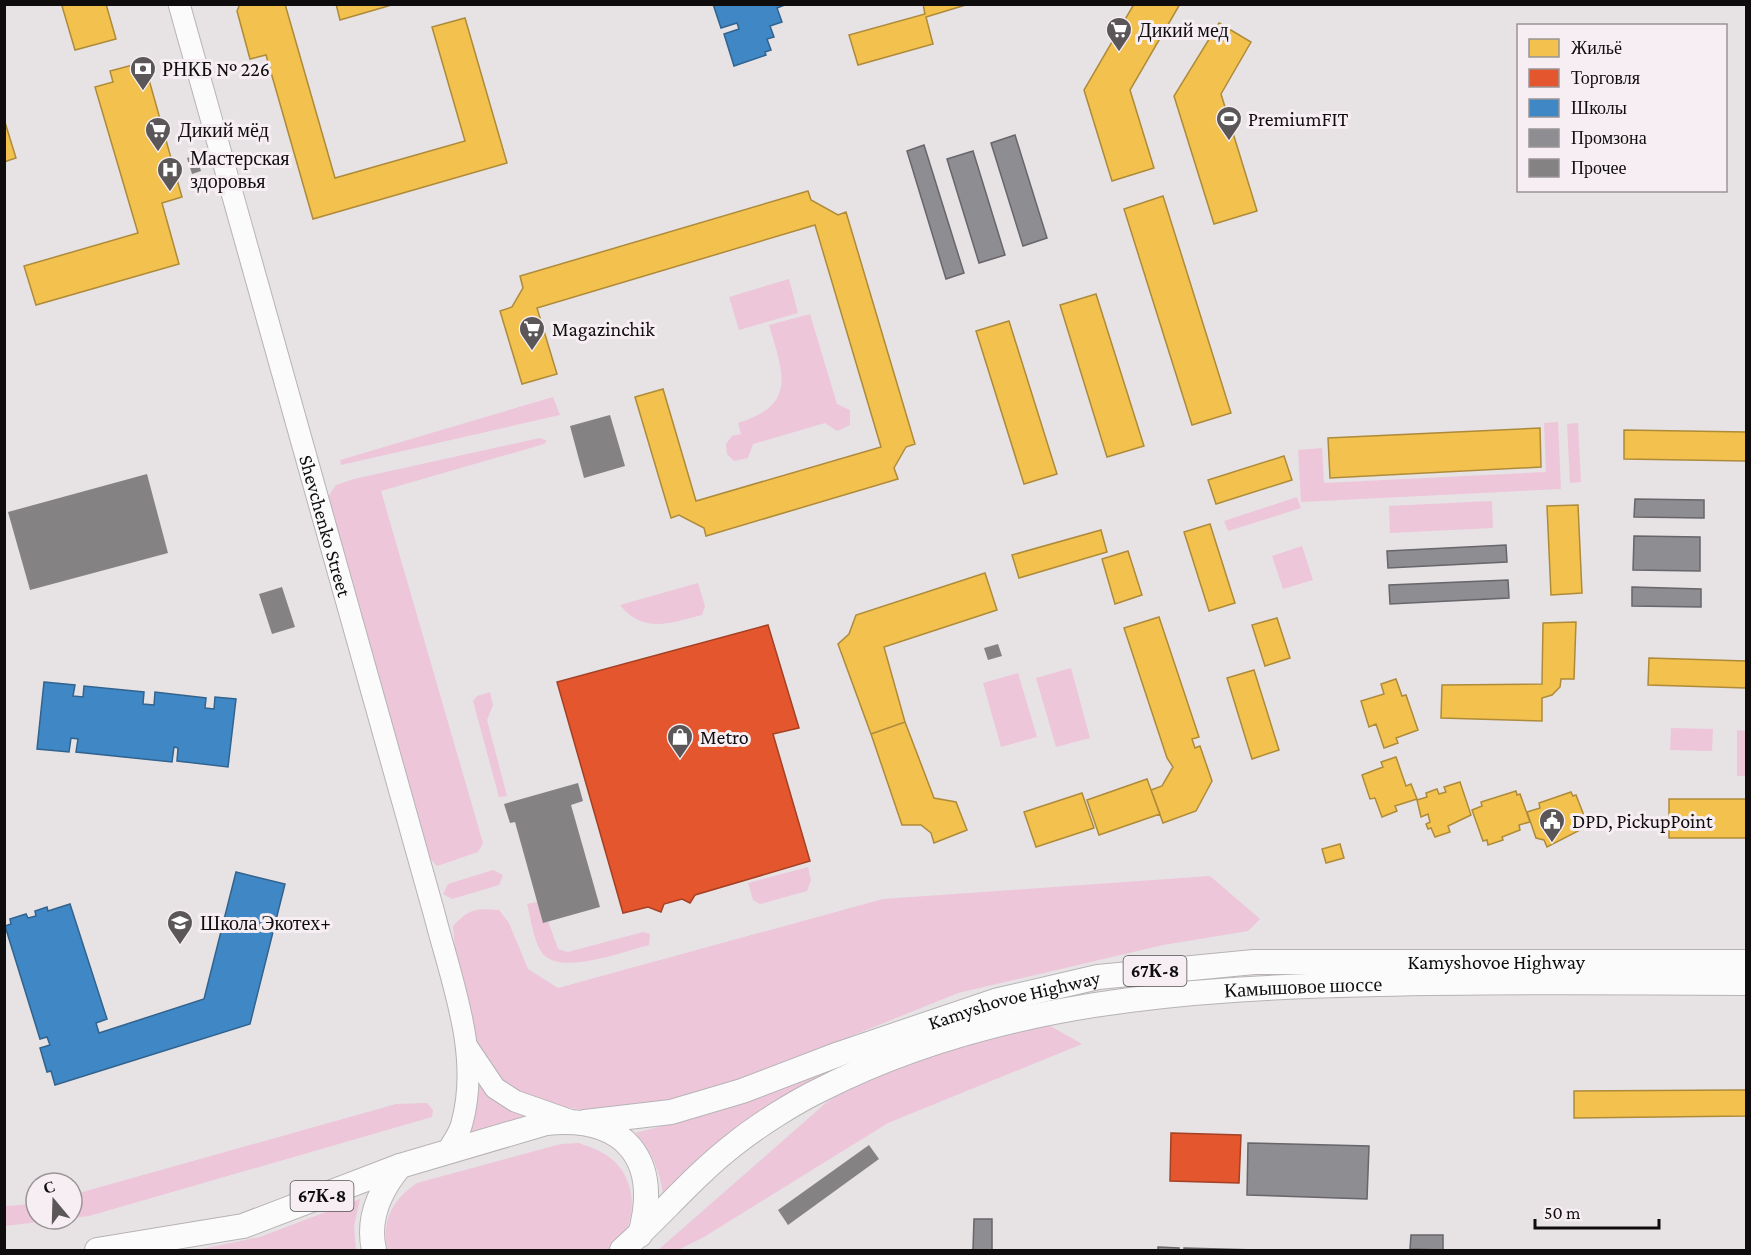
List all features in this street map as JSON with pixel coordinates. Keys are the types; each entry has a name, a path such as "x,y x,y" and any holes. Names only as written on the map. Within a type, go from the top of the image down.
{"main road":[{"name":"Shevchenko Street","path":"179,4 434,913 468,1048 466,1101 462,1125 447,1152"},
{"name":"Kamyshovoe Highway","path":"97,1251 243,1226 400,1166 546,1123 671,1112 742,1091 839,1054 995,1001 1098,977 1254,962 1746,963"},
{"name":"Камышовое шоссе","path":"938,1041 1099,1002 1254,987 1489,981 1746,983"},
{"name":"Kamyshovoe Highway","path":"631,1243 692,1182 737,1142 821,1089 938,1041"},
{"name":"Shevchenko Street","path":"468,1048 495,1088 515,1101 577,1121"},
{"name":"Kamyshovoe Highway","path":"577,1121 606,1129 624,1139 646,1177 647,1195 631,1243"},
{"path":"374,1251 372,1241 378,1200 387,1182 400,1166"}],"shaded area":[{"path":"789,279 798,313 739,330 729,297"},
{"path":"810,314 837,404 850,410 850,425 837,431 825,423 753,444 748,458 734,461 727,454 726,444 732,436 741,434 738,423 757,416 770,407 778,397 781,372 769,325"},
{"path":"553,397 560,415 341,465 340,460"},
{"path":"1558,422 1561,489 1301,502 1298,450 1322,448 1324,483 1546,472 1544,423"},
{"path":"1578,423 1581,482 1570,483 1567,424"},
{"path":"540,438 547,441 544,444 381,491 483,843 478,852 437,866 429,857 323,504 336,485 354,479"},
{"path":"1297,497 1301,508 1228,531 1224,521"},
{"path":"1492,501 1493,528 1390,533 1389,506"},
{"path":"1302,546 1313,580 1283,589 1272,556"},
{"path":"698,583 705,606 702,615 668,623 648,623 638,620 620,605"},
{"path":"1071,668 1090,738 1056,747 1036,678"},
{"path":"1018,673 1037,737 1001,747 983,683"},
{"path":"490,692 493,705 487,720 507,796 499,797 473,701 477,696"},
{"path":"1671,728 1713,729 1712,751 1670,750"},
{"path":"1737,730 1746,731 1746,776 1737,776"},
{"path":"808,867 811,880 807,891 760,904 753,900 748,883"},
{"path":"493,870 503,875 499,885 452,899 443,894 448,884"},
{"path":"1210,876 1260,919 1248,931 1163,945 958,993 713,1092 604,1113 531,1102 496,1074 479,1054 455,950 453,926 469,912 484,909 499,910 509,923 528,969 558,988 883,899"},
{"path":"541,901 558,949 568,952 643,932 650,934 649,945 596,960 567,963 555,961 541,951 533,932 527,904"},
{"path":"1045,1023 1082,1044 888,1123 704,1237 678,1250 658,1250 827,1102 862,1081 915,1060"},
{"path":"473,1066 498,1098 526,1118 463,1135"},
{"path":"824,1070 827,1075 735,1128 663,1195 660,1177 654,1162 635,1133 713,1113"},
{"path":"427,1103 433,1110 432,1117 84,1217 84,1192 396,1104"},
{"path":"579,1143 609,1157 619,1166 630,1190 631,1217 619,1241 609,1250 387,1250 386,1229 391,1212 401,1196 417,1183 561,1144"},
{"path":"360,1199 354,1226 356,1250 197,1250 260,1237"},
{"path":"24,1205 24,1224 5,1226 5,1206"}],"building: Жильё":[{"path":"66,4 106,4 116,39 75,50 62,6"},
{"path":"240,4 285,4 335,178 465,141 432,27 465,18 507,163 313,219 266,55 250,59 237,11"},
{"path":"336,4 395,4 340,20"},
{"path":"923,4 969,4 926,17 933,44 858,65 849,35 925,14"},
{"path":"1134,4 1180,4 1130,90 1154,168 1112,181 1084,90"},
{"path":"1219,23 1251,42 1221,94 1257,211 1214,224 1174,96"},
{"path":"144,62 182,197 162,203 179,264 36,305 24,266 138,233 95,87 113,82 110,71"},
{"path":"4,119 16,158 4,162"},
{"path":"808,191 811,200 838,215 846,212 915,444 906,447 894,468 898,479 706,536 704,528 679,515 671,518 635,397 663,389 696,501 881,447 815,225 537,308 557,374 522,384 500,311 512,307 523,288 520,276"},
{"path":"1163,196 1231,413 1192,425 1124,209"},
{"path":"1096,294 1144,446 1107,457 1060,305"},
{"path":"1009,321 1057,474 1024,484 976,331"},
{"path":"1540,428 1541,467 1330,478 1328,438"},
{"path":"1624,430 1746,432 1746,461 1624,459"},
{"path":"1284,456 1292,480 1216,504 1208,480"},
{"path":"1578,505 1582,593 1551,595 1547,506"},
{"path":"1210,524 1235,603 1209,611 1184,532"},
{"path":"1101,530 1107,552 1019,578 1012,555"},
{"path":"1128,551 1142,595 1115,604 1102,559"},
{"path":"985,573 997,610 884,647 905,722 871,734 838,644 849,634 856,615"},
{"path":"1159,617 1199,737 1192,739 1195,748 1200,746 1212,781 1196,811 1163,823 1151,790 1162,786 1173,767 1167,758 1124,628"},
{"path":"1277,618 1290,658 1265,666 1252,625"},
{"path":"1576,622 1574,679 1561,679 1560,687 1552,695 1542,698 1542,721 1441,718 1442,685 1542,684 1543,623"},
{"path":"1649,658 1746,661 1746,688 1648,685"},
{"path":"1254,670 1279,750 1252,759 1227,678"},
{"path":"1396,679 1402,696 1406,695 1418,730 1396,738 1398,743 1384,748 1376,724 1369,727 1361,701 1384,694 1381,684"},
{"path":"905,722 934,798 956,802 967,830 934,843 931,833 921,825 902,825 871,734"},
{"path":"1396,757 1406,786 1411,784 1417,799 1395,806 1397,811 1382,817 1375,798 1370,799 1362,775 1383,767 1381,762"},
{"path":"1147,779 1160,814 1099,835 1087,800"},
{"path":"1460,782 1471,815 1448,826 1450,832 1435,837 1431,828 1428,829 1426,824 1430,822 1428,814 1421,817 1417,800 1427,797 1426,793 1437,789 1439,794 1446,792 1444,787"},
{"path":"1516,791 1517,795 1520,794 1530,822 1519,825 1520,830 1502,837 1503,840 1488,845 1487,840 1483,841 1472,810 1482,806 1481,802"},
{"path":"1571,792 1573,796 1576,795 1588,826 1547,847 1544,840 1536,838 1527,812 1540,808 1539,803"},
{"path":"1082,793 1094,828 1036,847 1024,812"},
{"path":"1669,799 1746,799 1746,838 1669,838"},
{"path":"1340,844 1344,858 1326,863 1322,849"},
{"path":"1746,1090 1746,1116 1574,1118 1574,1091"}],"building: Торговля":[{"name":"Metro","path":"768,625 799,728 773,734 810,861 695,895 690,903 682,899 664,904 661,912 648,907 623,913 557,682"},
{"path":"1171,1133 1241,1135 1239,1183 1170,1181"}],"building: Школы":[{"path":"713,4 787,4 777,8 782,22 770,26 774,37 767,39 771,50 765,52 766,55 734,66 724,34 739,29 737,23 721,28"},
{"path":"44,682 75,685 73,696 83,697 84,686 144,692 143,704 154,705 155,692 206,698 205,708 214,709 215,697 236,699 228,767 177,761 178,748 174,747 172,762 76,752 78,739 71,738 69,752 37,749"},
{"path":"236,872 285,884 250,1024 55,1085 51,1071 47,1072 40,1048 50,1045 47,1037 40,1039 5,926 11,924 10,919 26,914 28,918 36,916 35,911 47,907 48,911 70,904 107,1019 96,1023 99,1033 204,999"}],"building: Промзона":[{"path":"1015,135 1047,238 1023,246 991,143"},
{"path":"924,145 964,273 946,279 907,151"},
{"path":"973,151 1005,255 979,263 947,159"},
{"path":"1635,499 1704,500 1704,518 1634,517"},
{"path":"1634,536 1700,537 1700,571 1633,570"},
{"path":"1506,545 1507,562 1388,568 1387,551"},
{"path":"1508,580 1509,598 1390,604 1389,585"},
{"path":"1632,587 1701,589 1701,607 1632,606"},
{"path":"1248,1143 1369,1146 1367,1199 1247,1195"},
{"path":"974,1219 992,1219 992,1250 973,1250"},
{"path":"1411,1235 1443,1235 1443,1250 1410,1249"},
{"path":"1158,1247 1179,1248 1179,1250 1158,1250"},
{"path":"1184,1248 1256,1250 1184,1250"}],"building: Прочее":[{"path":"196,155 201,171 192,174 187,158"},
{"path":"610,415 625,466 584,478 570,426"},
{"path":"147,474 168,553 30,590 8,512"},
{"path":"282,587 295,627 272,634 259,594"},
{"path":"998,644 1002,656 988,660 984,648"},
{"path":"578,783 583,801 571,805 600,907 543,923 515,822 510,823 504,804"},
{"path":"869,1145 879,1159 788,1225 778,1210"}],"place":[{"name":"Дикий мед","path":"1119,53"},
{"name":"РНКБ № 226","path":"143,92"},
{"name":"PremiumFIT","path":"1229,142"},
{"name":"Дикий мёд","path":"158,153"},
{"name":"Мастерская здоровья","path":"170,193"},
{"name":"Magazinchik","path":"532,352"},
{"name":"Metro","path":"680,760"},
{"name":"DPD, PickupPoint","path":"1552,844"},
{"name":"Школа Экотех+","path":"180,946"}]}
